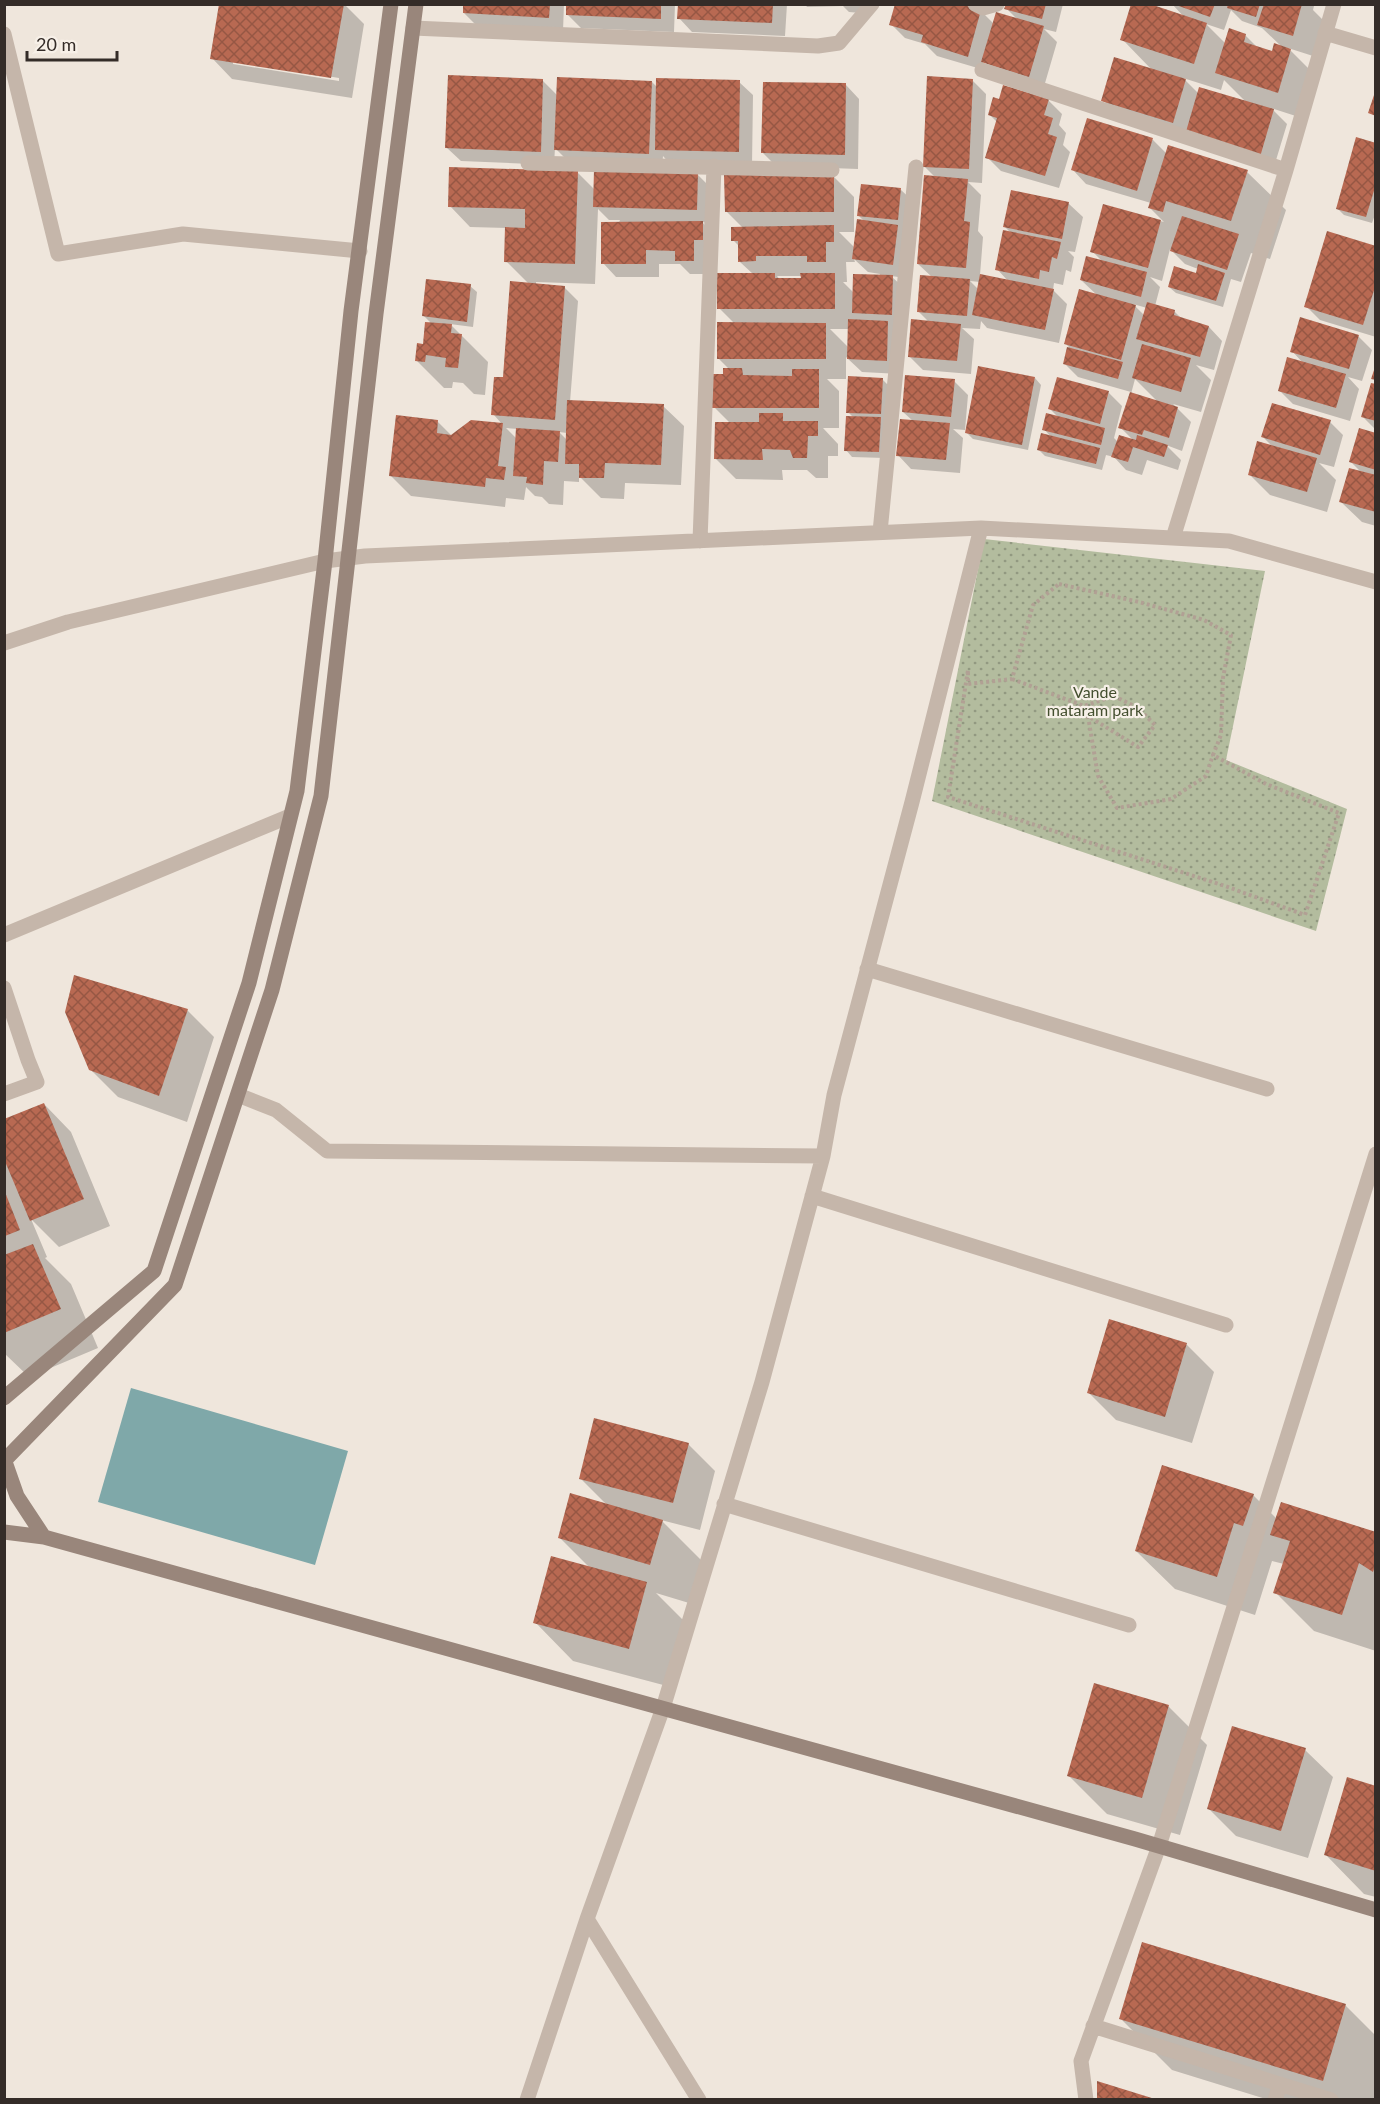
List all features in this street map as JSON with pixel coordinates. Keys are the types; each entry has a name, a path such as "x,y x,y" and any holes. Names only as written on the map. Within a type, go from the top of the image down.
{"main road":[{"path":"4,1398 154,1271 249,982 297,791 391,4"},
{"path":"44,1537 17,1496 5,1460 175,1285 272,990 321,796 376,314 416,4"},
{"path":"4,1532 44,1537 1159,1846 1376,1910"}],"street":[{"path":"413,28 818,46 839,43 872,4"},
{"path":"975,4 983,8 997,4"},
{"path":"1173,538 1286,170 1334,4"},
{"path":"1325,33 1376,48"},
{"path":"4,34 58,254 183,234 360,251"},
{"path":"982,70 1286,170"},
{"path":"528,162 832,170"},
{"path":"700,541 714,166"},
{"path":"880,532 916,167"},
{"path":"527,2100 587,1919 663,1708 762,1382 823,1156 834,1095 981,528"},
{"path":"4,643 68,622 325,561 348,558 880,532 981,528 1229,541 1376,582"},
{"path":"4,936 290,816"},
{"path":"867,969 1267,1089"},
{"path":"4,988 37,1082 4,1094"},
{"path":"238,1095 276,1110 327,1150 823,1156"},
{"path":"1086,2100 1081,2061 1159,1846 1376,1154"},
{"path":"812,1196 1226,1326"},
{"path":"724,1504 1129,1625"},
{"path":"587,1919 692,2098"},
{"path":"1093,2026 1331,2100"},
{"path":"1275,2100 1280,2084"}],"path":[{"path":"1012,679 1033,604 1059,584 1139,602 1204,621 1231,635 1223,678 1221,735 1213,755 1206,776 1171,799 1117,808 1098,776 1088,716 1138,747 1155,725 1138,708 1114,696 1084,706 1012,679 968,684 968,670 948,797 1225,886 1305,915 1339,813 1266,784 1213,755"}],"green space":[{"name":"Vande mataram park","path":"984,539 1265,571 1226,760 1347,809 1316,931 932,801"}],"water":[{"path":"131,1388 348,1451 315,1565 98,1502"}],"building":[{"path":"219,4 344,4 331,78 210,59"},
{"path":"463,4 550,4 549,18 463,13"},
{"path":"566,4 661,4 661,19 566,15"},
{"path":"678,4 773,4 772,23 677,19"},
{"path":"895,4 963,4 981,10 968,57 921,42 923,35 889,25"},
{"path":"1006,4 1046,4 1042,19 1004,9"},
{"path":"1131,4 1150,4 1207,23 1194,64 1120,40"},
{"path":"1173,4 1215,4 1210,17"},
{"path":"1228,4 1260,4 1256,17 1227,8"},
{"path":"1264,4 1302,4 1293,36 1257,25"},
{"path":"996,12 1044,26 1029,77 981,62"},
{"path":"1229,28 1246,34 1244,42 1272,51 1274,43 1291,49 1278,93 1215,73"},
{"path":"1114,57 1186,79 1173,123 1101,101"},
{"path":"448,75 543,79 541,152 445,148"},
{"path":"927,76 973,79 969,169 923,167"},
{"path":"557,77 652,81 649,154 554,150"},
{"path":"656,78 740,80 739,152 655,150"},
{"path":"763,82 846,83 845,155 761,153"},
{"path":"1003,85 1049,99 1044,115 1053,118 1048,134 1057,137 1045,176 985,158 997,118 988,115 993,97 999,99"},
{"path":"1199,87 1274,109 1260,157 1185,135"},
{"path":"1376,89 1376,116 1368,113"},
{"path":"1087,118 1153,138 1137,191 1071,170"},
{"path":"1356,137 1376,143 1376,184 1366,217 1336,209"},
{"path":"1168,145 1248,170 1231,221 1166,201 1163,212 1148,208"},
{"path":"449,167 578,171 575,264 504,262 505,227 525,228 525,209 448,207"},
{"path":"594,170 698,172 697,210 593,207"},
{"path":"724,175 834,175 834,212 725,212"},
{"path":"924,175 968,179 964,221 970,222 966,268 917,264"},
{"path":"861,184 901,188 898,220 857,216"},
{"path":"1011,190 1069,202 1062,239 1003,227"},
{"path":"1103,204 1161,220 1148,268 1090,252"},
{"path":"1182,216 1239,234 1227,270 1170,251"},
{"path":"857,219 898,225 893,265 852,259"},
{"path":"703,221 703,240 694,240 694,261 675,261 675,251 646,250 646,264 601,264 601,222"},
{"path":"834,225 834,242 826,242 826,262 807,262 807,256 756,256 756,261 738,262 738,241 731,241 731,227"},
{"path":"1003,230 1061,242 1057,259 1052,257 1049,272 1040,270 1039,279 995,270"},
{"path":"1327,231 1376,246 1376,284 1363,325 1304,307"},
{"path":"1086,256 1147,272 1141,297 1080,280"},
{"path":"1198,264 1225,273 1216,301 1168,287 1174,266 1196,273"},
{"path":"717,273 775,273 775,278 801,278 800,273 835,273 835,309 717,309"},
{"path":"853,274 893,275 892,315 852,313"},
{"path":"980,274 1054,289 1045,330 972,315"},
{"path":"920,275 970,279 967,316 917,312"},
{"path":"426,279 471,284 467,322 422,316"},
{"path":"510,281 565,286 555,420 491,415 494,377 503,377"},
{"path":"1079,289 1136,305 1121,360 1064,344"},
{"path":"1147,302 1175,310 1174,315 1209,326 1200,357 1136,339"},
{"path":"1300,317 1359,335 1349,369 1290,352"},
{"path":"848,319 888,321 887,361 847,359"},
{"path":"911,319 961,324 957,361 908,357"},
{"path":"425,322 452,324 451,333 462,334 458,368 445,367 446,358 426,355 425,362 415,361 417,343 423,344"},
{"path":"717,322 826,323 826,359 717,359"},
{"path":"1142,344 1191,358 1181,392 1132,378"},
{"path":"1067,347 1123,362 1118,379 1063,364"},
{"path":"1287,357 1346,374 1336,408 1278,391"},
{"path":"1376,364 1376,380 1371,379"},
{"path":"978,366 1035,377 1022,445 965,433"},
{"path":"723,368 742,368 743,375 792,376 792,369 819,369 819,408 712,408 712,374 723,374"},
{"path":"905,375 955,379 951,417 902,412"},
{"path":"848,376 883,378 881,414 846,413"},
{"path":"1057,377 1109,391 1100,424 1048,409"},
{"path":"1371,383 1376,384 1376,421 1361,417"},
{"path":"1130,392 1178,407 1169,438 1144,430 1142,435 1118,428"},
{"path":"567,400 664,404 661,465 605,463 604,478 579,478 579,464 565,464"},
{"path":"1272,403 1331,420 1320,455 1261,437"},
{"path":"759,413 783,413 783,421 818,421 818,436 808,436 807,458 793,458 790,450 762,449 763,460 714,459 715,422 759,422"},
{"path":"1046,413 1105,428 1101,445 1042,430"},
{"path":"396,415 438,420 437,433 451,435 471,420 503,423 498,466 506,467 504,480 486,478 485,487 389,476"},
{"path":"846,416 881,417 879,452 844,451"},
{"path":"900,419 950,423 946,460 896,456"},
{"path":"516,428 560,431 558,462 544,461 543,485 526,483 527,477 513,476"},
{"path":"1359,428 1376,433 1376,470 1349,462"},
{"path":"1041,433 1100,448 1096,464 1037,450"},
{"path":"1119,435 1136,440 1137,435 1168,445 1164,457 1133,447 1128,462 1111,457"},
{"path":"1257,441 1317,458 1307,492 1248,475"},
{"path":"1349,468 1376,475 1376,512 1339,502"},
{"path":"74,975 188,1009 159,1096 89,1070 65,1012"},
{"path":"44,1103 84,1199 30,1221 4,1159 4,1119"},
{"path":"5,1192 20,1230 5,1236"},
{"path":"33,1244 61,1309 4,1333 4,1255"},
{"path":"1109,1319 1187,1343 1165,1417 1087,1393"},
{"path":"594,1418 689,1443 673,1503 579,1479"},
{"path":"1162,1465 1254,1494 1243,1526 1234,1523 1217,1577 1135,1551"},
{"path":"570,1493 663,1520 650,1565 558,1538"},
{"path":"1281,1502 1376,1532 1376,1563 1373,1572 1359,1563 1342,1615 1273,1593 1290,1541 1270,1535"},
{"path":"551,1556 647,1582 629,1649 533,1623"},
{"path":"1094,1683 1169,1705 1142,1798 1067,1776"},
{"path":"1232,1726 1306,1748 1281,1831 1207,1809"},
{"path":"1347,1777 1376,1786 1376,1871 1324,1855"},
{"path":"1142,1942 1346,2004 1323,2081 1119,2019"},
{"path":"1097,2081 1155,2099 1155,2100 1097,2100"}]}
